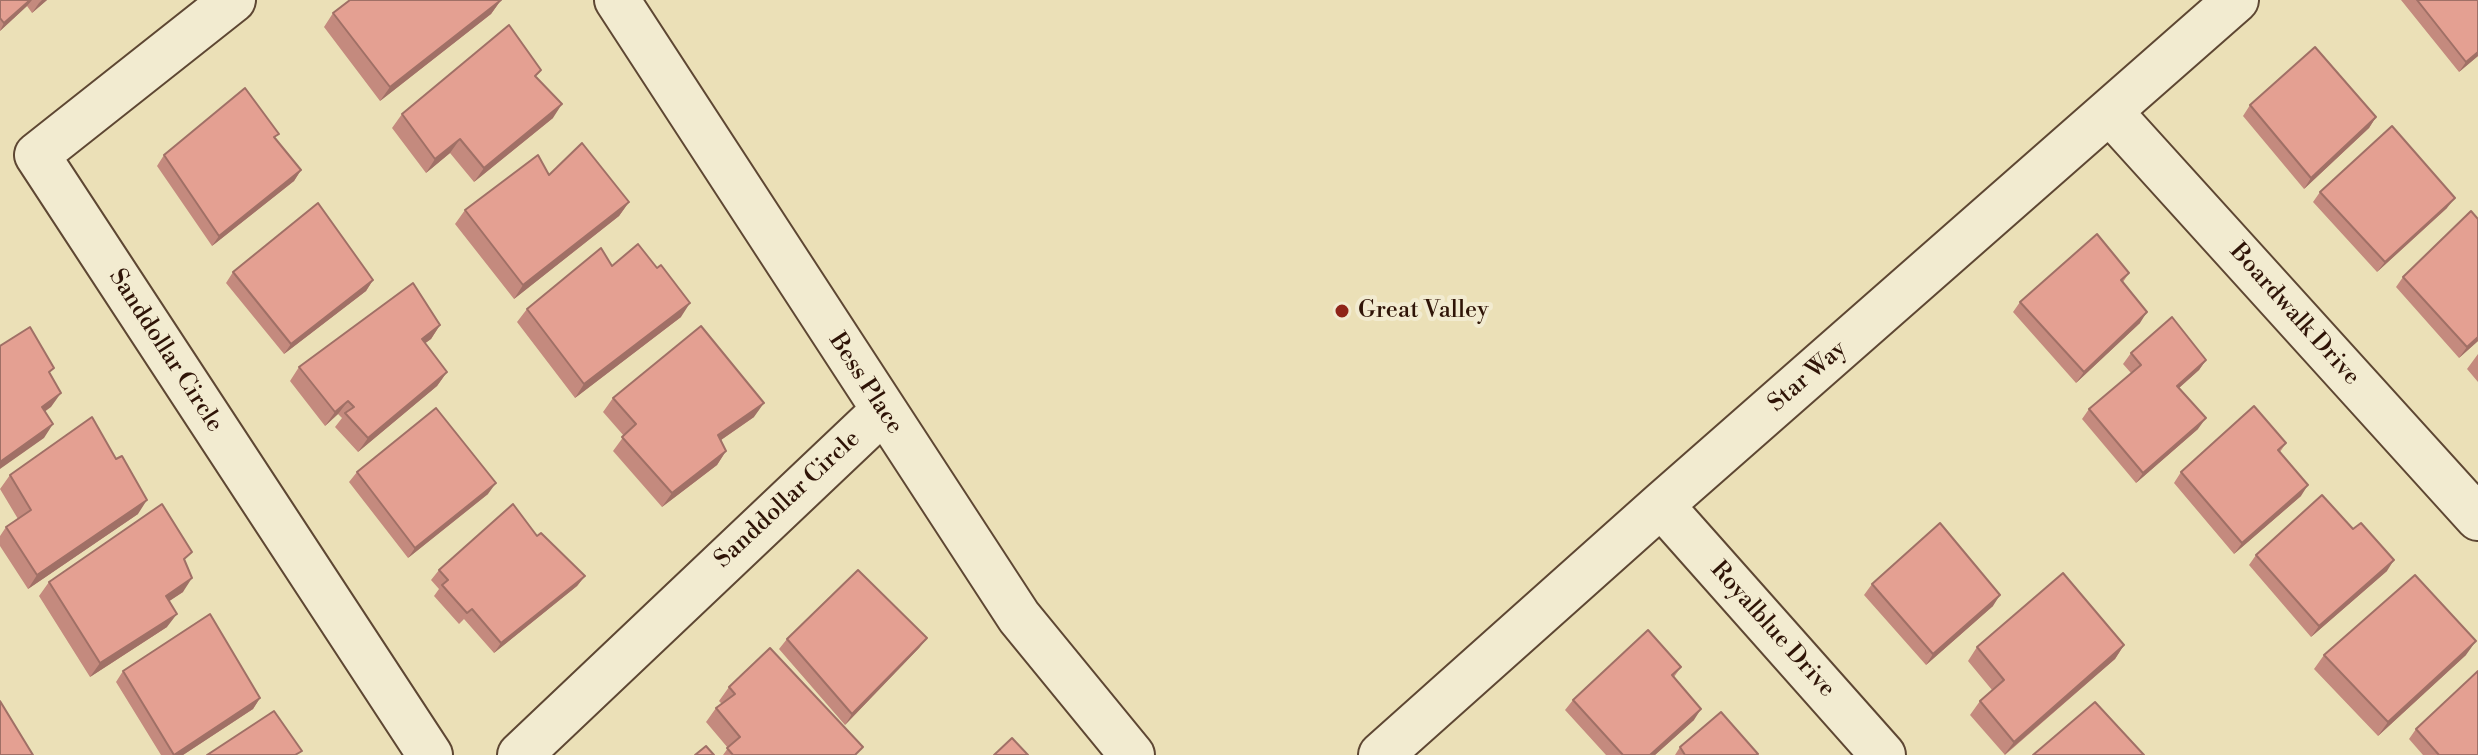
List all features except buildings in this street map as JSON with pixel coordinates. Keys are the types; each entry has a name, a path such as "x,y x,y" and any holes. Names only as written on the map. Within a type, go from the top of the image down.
{"street":[{"name":"Sanddollar Circle","path":"233,0 37,155 430,755"},
{"name":"Bess Place","path":"617,0 1019,617 1132,755"},
{"name":"Star Way","path":"1381,755 2236,0"},
{"name":"Boardwalk Drive","path":"2110,112 2478,518"},
{"name":"Sanddollar Circle","path":"520,755 883,411"},
{"name":"Royalblue Drive","path":"1661,505 1883,755"}],"place":[{"name":"Great Valley","path":"1342,311"}]}
